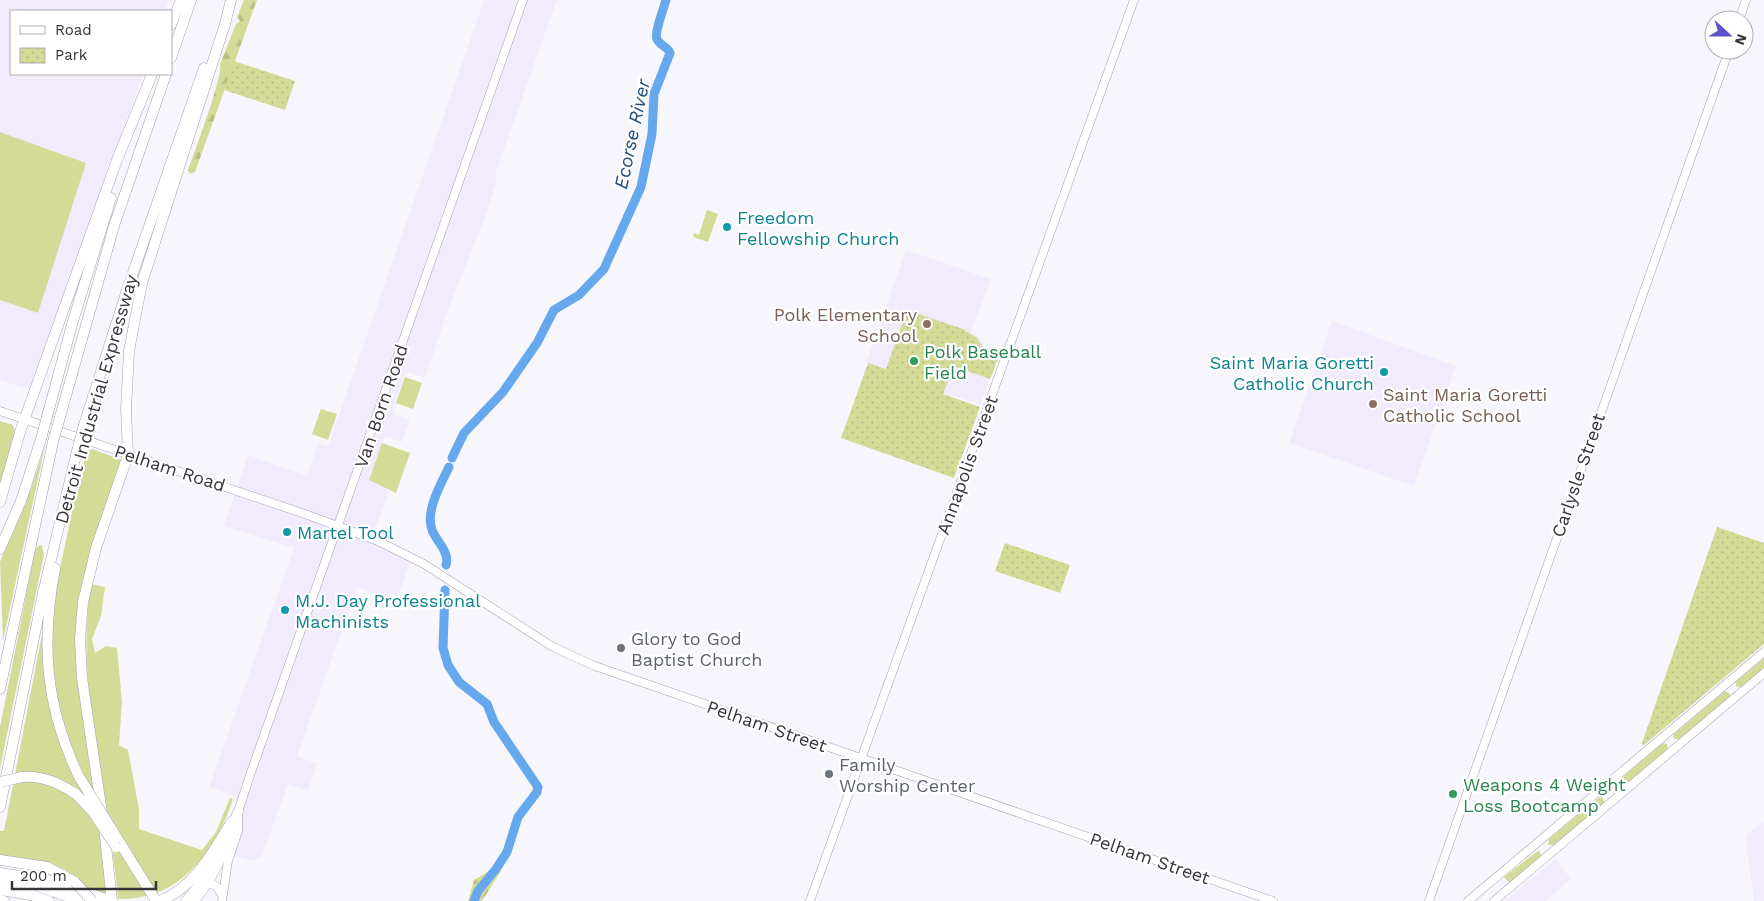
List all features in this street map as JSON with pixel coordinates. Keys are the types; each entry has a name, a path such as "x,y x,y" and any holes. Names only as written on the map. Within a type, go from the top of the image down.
{"highway":[{"path":"172,22 181,0"},
{"path":"172,55 191,0"},
{"path":"0,873 48,880 112,901 82,678 81,632 88,577 128,455 126,441 127,373 136,308 229,0"},
{"name":"Detroit Industrial Expressway","path":"0,807 43,593 84,425 127,290 229,0"},
{"path":"0,549 27,486 90,262 153,75"},
{"path":"0,502 25,420 117,160 153,75"},
{"name":"Detroit Industrial Expressway","path":"0,689 53,442 111,235 166,75"},
{"path":"75,459 72,490 51,592 46,636 49,682 57,722 78,774 146,886"},
{"path":"0,782 30,777 58,784 76,794 93,812 156,901"},
{"path":"194,901 228,844 238,812"},
{"path":"160,901 173,896 194,878 232,821"},
{"path":"0,860 47,867 75,882 92,901"},
{"path":"0,880 37,886 80,901"},
{"path":"0,890 32,895 49,901"}],"street":[{"name":"Van Born Road","path":"185,901 205,881 232,821 238,812 523,0"},
{"name":"Annapolis Street","path":"810,901 1134,0"},
{"name":"Carlysle Street","path":"1429,901 1725,60"},
{"name":"Pelham Road","path":"0,411 339,526"},
{"name":"Pelham Street","path":"339,526 390,546 424,564 521,628 572,657 1274,901"},
{"path":"1468,901 1764,652"},
{"path":"1494,901 1764,674"},
{"path":"1727,683 1738,695"},
{"name":"Van Born Road","path":"222,898 228,861 238,831 238,812"},
{"path":"1498,876 1509,888"},
{"path":"205,881 220,888 222,898"}],"shaded area":[{"path":"0,0 169,0 165,10 10,10 10,75 143,75 31,390 0,380 0,300 38,313 85,163 0,132"},
{"path":"484,0 557,0 496,172 496,183 486,215 448,310 425,378 406,372 394,404 393,414 410,420 402,442 385,436 369,480 386,487 385,489 389,491 372,538 412,557 396,601 357,588 297,756 317,764 308,790 288,784 262,856 251,861 235,856 238,812 233,796 209,787 294,548 224,526 248,455 307,476 318,443 328,446"},
{"name":"Polk Elementary School","path":"906,250 991,279 971,332 979,337 985,347 999,352 981,404 943,393 866,363"},
{"name":"Saint Maria Goretti Catholic School","path":"1332,321 1456,366 1414,486 1289,443"},
{"path":"1764,821 1764,901 1754,901 1745,835"},
{"path":"1556,859 1571,879 1545,901 1505,901"}],"green space":[{"path":"244,0 257,0 195,172 190,174 188,170 218,82 220,64 236,24 240,21 237,17"},
{"path":"234,61 295,81 285,110 224,90"},
{"path":"0,132 86,163 38,313 0,300"},
{"path":"707,210 718,214 708,242 693,237 694,233 699,235"},
{"path":"907,310 963,329 977,338 984,349 1000,354 990,379 954,366 943,394 980,407 954,478 841,438 868,363 886,369"},
{"path":"405,377 422,383 413,409 396,403"},
{"path":"321,409 337,414 328,440 312,434"},
{"path":"0,421 13,425 16,435 0,487"},
{"path":"382,443 410,453 396,493 369,480"},
{"path":"45,446 3,641 0,562 30,492"},
{"path":"92,449 122,460 78,614 108,897 88,889 64,869 34,860 0,855 0,831 4,831 42,634 56,731 83,774 59,715 50,652 56,587 86,451"},
{"path":"1717,527 1764,543 1764,644 1643,746 1642,743"},
{"path":"1005,543 1070,565 1060,593 995,571"},
{"path":"39,545 42,545 44,554 0,769 0,727 35,550"},
{"path":"91,584 105,587 101,616 92,639 95,653 106,646 117,648 122,702 119,745 128,750 139,809 139,829 202,850 216,832 230,798 233,799 217,836 206,854 193,869 178,882 160,891 140,897 118,899 114,860 90,703 87,624"},
{"path":"1764,658 1764,668 1741,688 1736,686 1736,682"},
{"path":"1725,691 1730,694 1728,699 1679,740 1673,738 1674,734"},
{"path":"1663,743 1667,744 1668,749 1615,793 1611,791 1611,787"},
{"path":"1601,796 1605,802 1555,845 1548,845 1549,839"},
{"path":"1539,850 1541,856 1510,883 1504,877"},
{"path":"494,868 501,871 482,901 468,901 474,880"}],"waterway":[{"name":"Ecorse River","path":"452,458 464,433 503,392 537,343 554,310 579,295 604,269 641,187 652,134 654,94 670,53 658,41 656,36 666,0"},
{"name":"Ecorse River","path":"446,565 446,556 430,523 432,506 449,467"},
{"name":"Ecorse River","path":"445,590 443,648 448,665 459,682 487,704 494,722 538,787 537,792 518,817 507,852 478,891 474,901"}],"place":[{"name":"Freedom Fellowship Church","path":"727,227"},
{"name":"Polk Elementary School","path":"927,324"},
{"name":"Polk Baseball Field","path":"914,361"},
{"name":"Saint Maria Goretti Catholic Church","path":"1384,372"},
{"name":"Saint Maria Goretti Catholic School","path":"1373,404"},
{"name":"Martel Tool","path":"287,532"},
{"name":"M.J. Day Professional Machinists","path":"285,610"},
{"name":"Glory to God Baptist Church","path":"621,648"},
{"name":"Family Worship Center","path":"829,774"},
{"name":"Weapons 4 Weight Loss Bootcamp","path":"1453,794"}]}
